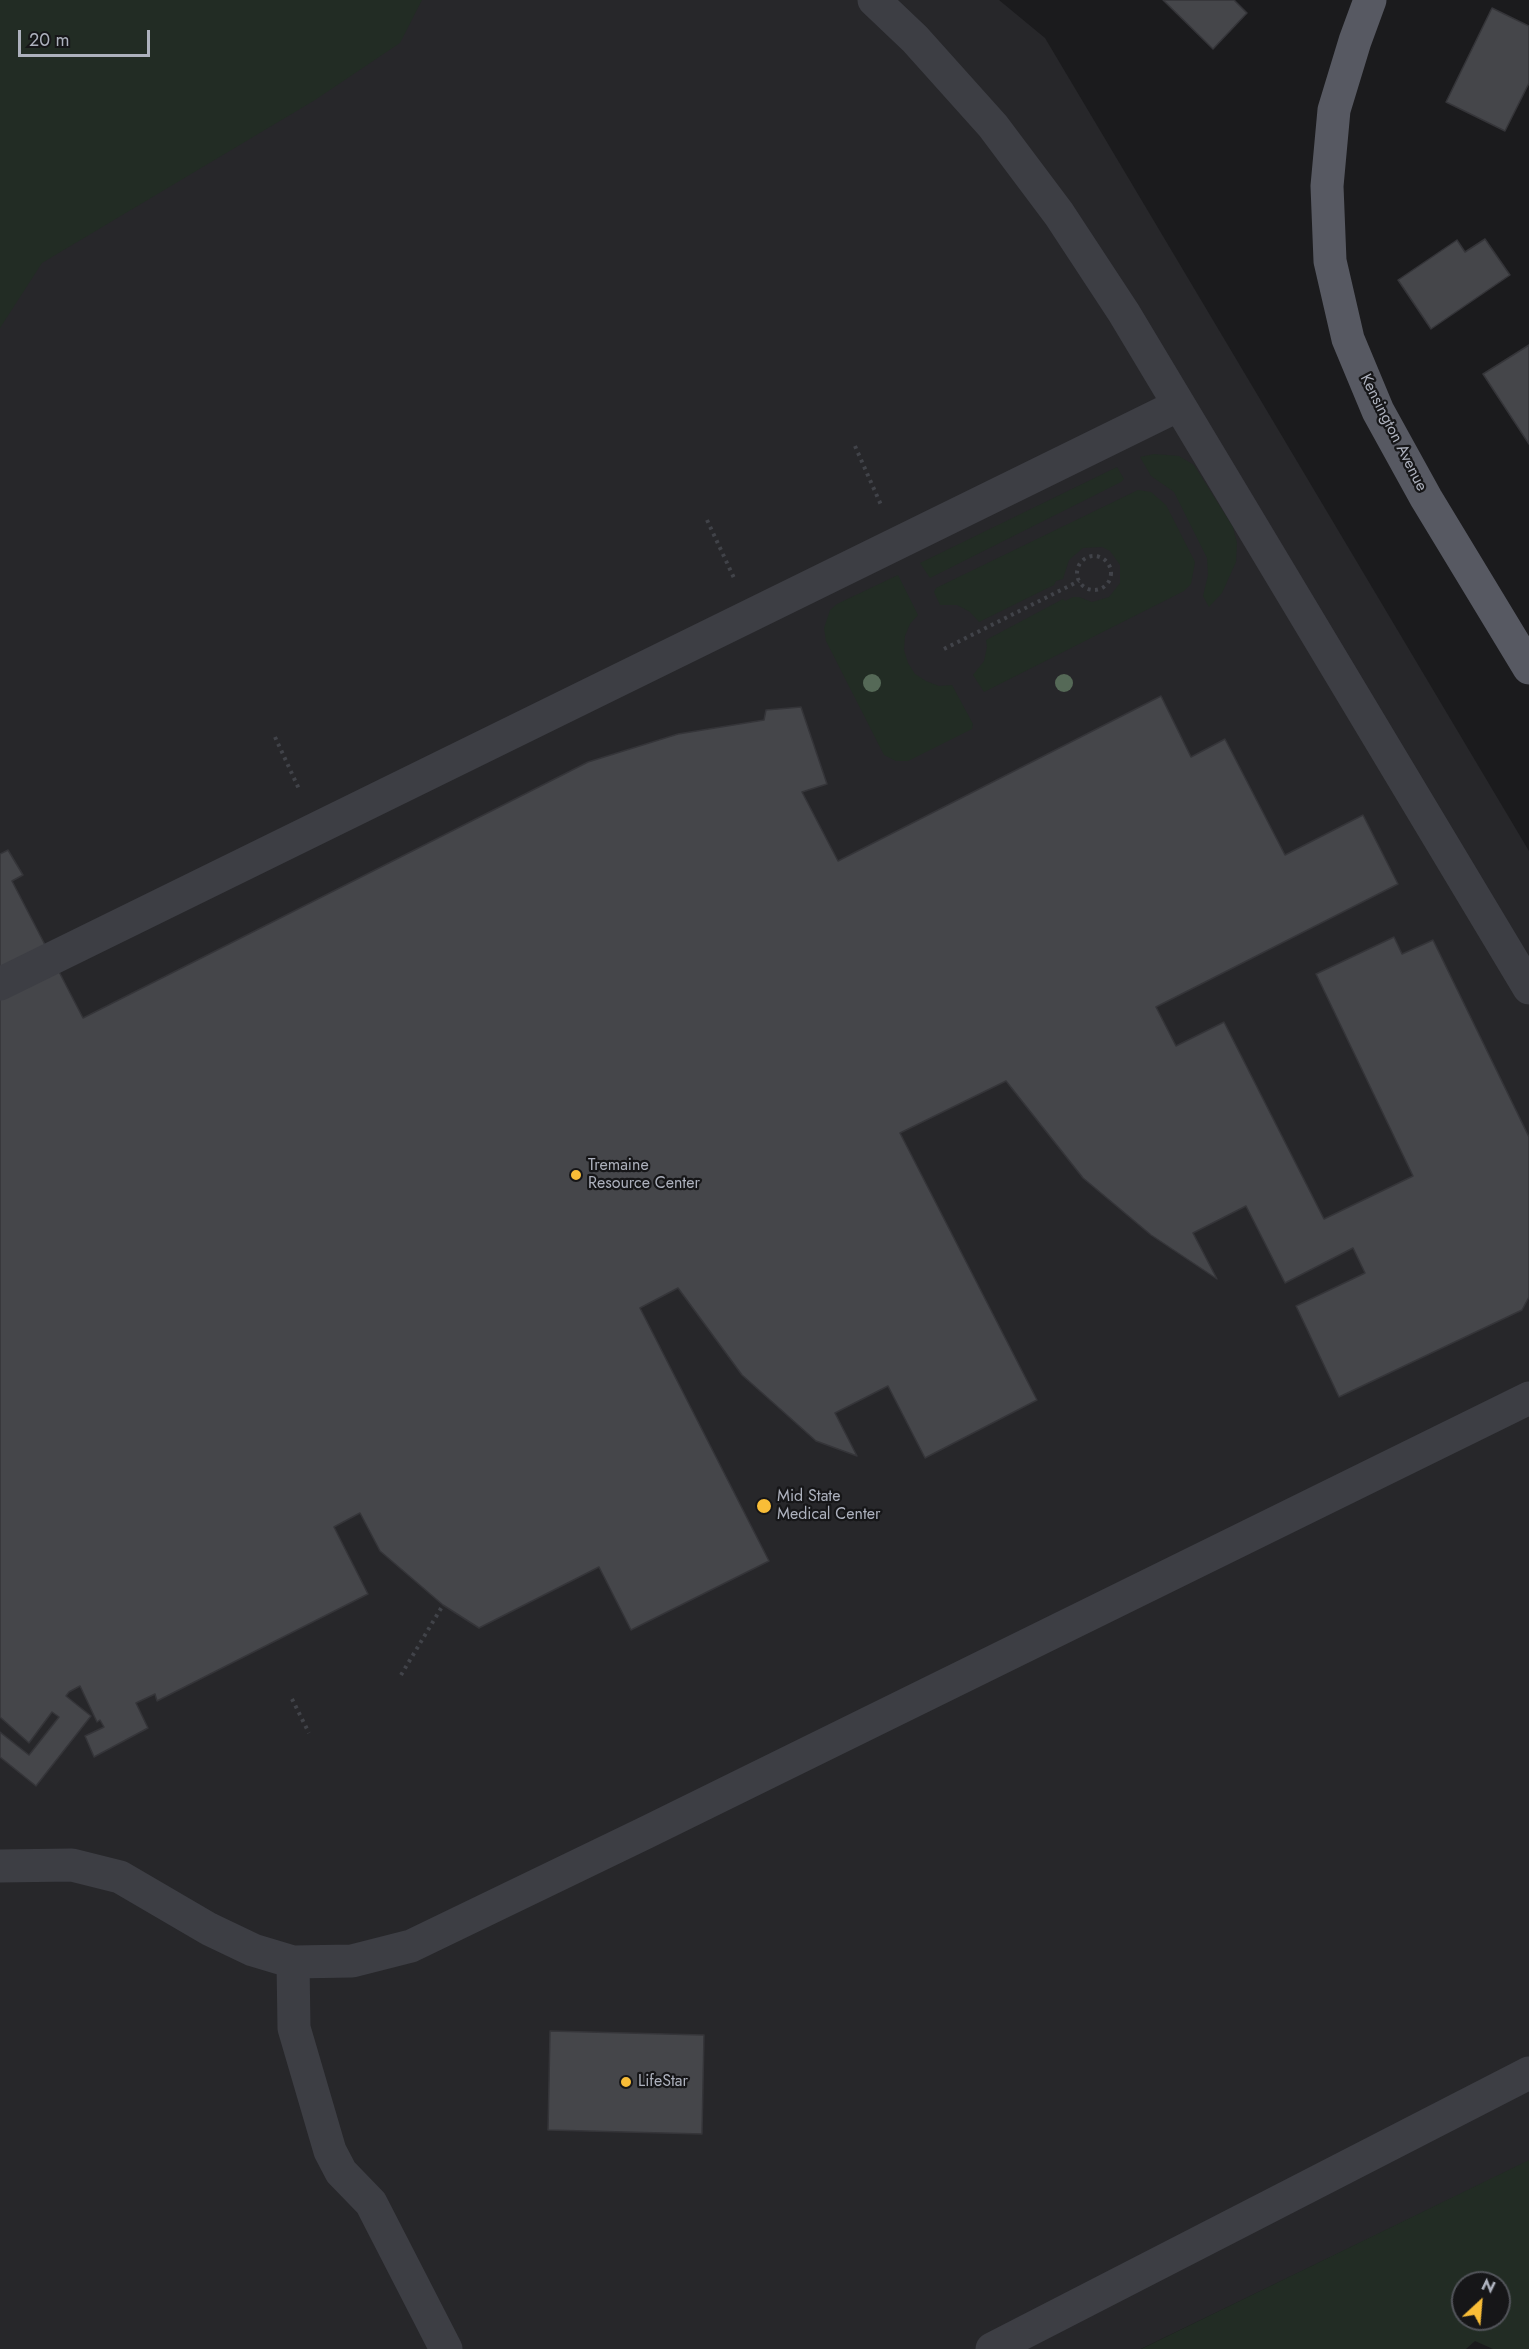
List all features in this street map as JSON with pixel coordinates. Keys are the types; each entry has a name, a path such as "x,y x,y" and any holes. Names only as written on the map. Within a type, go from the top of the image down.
{"main road":[{"name":"Kensington Avenue","path":"1370,0 1355,40 1334,110 1327,186 1330,261 1348,339 1378,411 1529,668"}],"lane":[{"path":"874,0 915,39 1006,144 1059,214 1124,313 1529,988"},
{"path":"0,984 1179,405"},
{"path":"0,1866 72,1865 120,1877 209,1929 244,1946 293,1962 352,1961 411,1946 1529,1398"},
{"path":"293,1962 294,2028 330,2151 341,2172 371,2204 446,2349"},
{"path":"992,2349 1529,2073"}],"path":[{"path":"855,446 881,505"},
{"path":"707,520 734,578"},
{"path":"1089,557 1100,558 1108,565 1110,576 1106,586 1090,590 1079,581 1078,569 1089,557"},
{"path":"944,649 1079,581"},
{"path":"275,737 299,789"},
{"path":"401,1675 443,1605"},
{"path":"292,1699 309,1733"}],"shaded area":[{"name":"Mid State Medical Center","path":"0,0 999,0 1045,38 1529,851 1529,2161 1141,2349 0,2349"},
{"path":"0,0 422,0 400,43 315,100 42,263 0,328"},
{"path":"1154,454 1179,456 1194,465 1233,527 1237,543 1236,562 1222,593 1209,607 1203,596 1208,575 1207,558 1174,492 1151,476 1140,457"},
{"path":"1117,467 1124,479 1121,482 930,578 920,563"},
{"path":"1138,490 1151,492 1166,505 1195,562 1191,584 1184,591 984,692 973,675 984,661 986,640 1063,599 1065,601 1079,597 1092,602 1109,597 1120,583 1120,565 1110,551 1102,547 1083,548 1069,560 1063,579 979,622 970,612 957,605 940,605 934,592 936,588"},
{"path":"898,575 918,615 910,624 905,636 904,650 908,663 915,674 926,681 939,686 952,685 973,724 972,729 908,761 896,761 884,755 826,641 824,628 830,610 837,604"},
{"path":"1529,2160 1529,2349 1493,2349 1475,2341 1466,2349 1141,2349"}],"building":[{"path":"1163,0 1234,0 1247,13 1213,49"},
{"path":"1492,8 1529,26 1529,83 1505,131 1446,102"},
{"path":"1485,239 1510,275 1431,329 1398,280 1457,240 1465,252"},
{"path":"1529,345 1529,444 1483,374"},
{"path":"1161,696 1191,757 1225,739 1285,855 1363,815 1398,884 1156,1007 1176,1046 1224,1022 1324,1219 1413,1176 1316,974 1394,937 1402,954 1433,940 1529,1137 1529,1297 1522,1310 1339,1397 1296,1306 1365,1273 1353,1248 1285,1283 1246,1206 1193,1233 1217,1279 1151,1235 1083,1178 1006,1081 900,1133 1037,1400 925,1458 888,1386 835,1413 857,1456 816,1441 742,1375 678,1288 640,1308 769,1561 631,1630 599,1567 479,1628 443,1605 380,1551 360,1513 334,1527 368,1594 157,1701 155,1694 136,1703 148,1728 94,1757 85,1736 104,1727 100,1720 97,1722 80,1686 69,1692 66,1696 91,1716 36,1786 0,1757 0,1732 29,1755 59,1717 52,1712 29,1743 0,1717 0,854 8,850 23,875 12,881 83,1018 588,762 678,734 764,720 766,710 801,707 827,784 802,792 838,861"},
{"name":"LifeStar","path":"550,2031 704,2035 702,2134 548,2130"}],"place":[{"name":"Tremaine Resource Center","path":"576,1175"},
{"name":"Mid State Medical Center","path":"764,1506"},
{"name":"LifeStar","path":"626,2082"}]}
